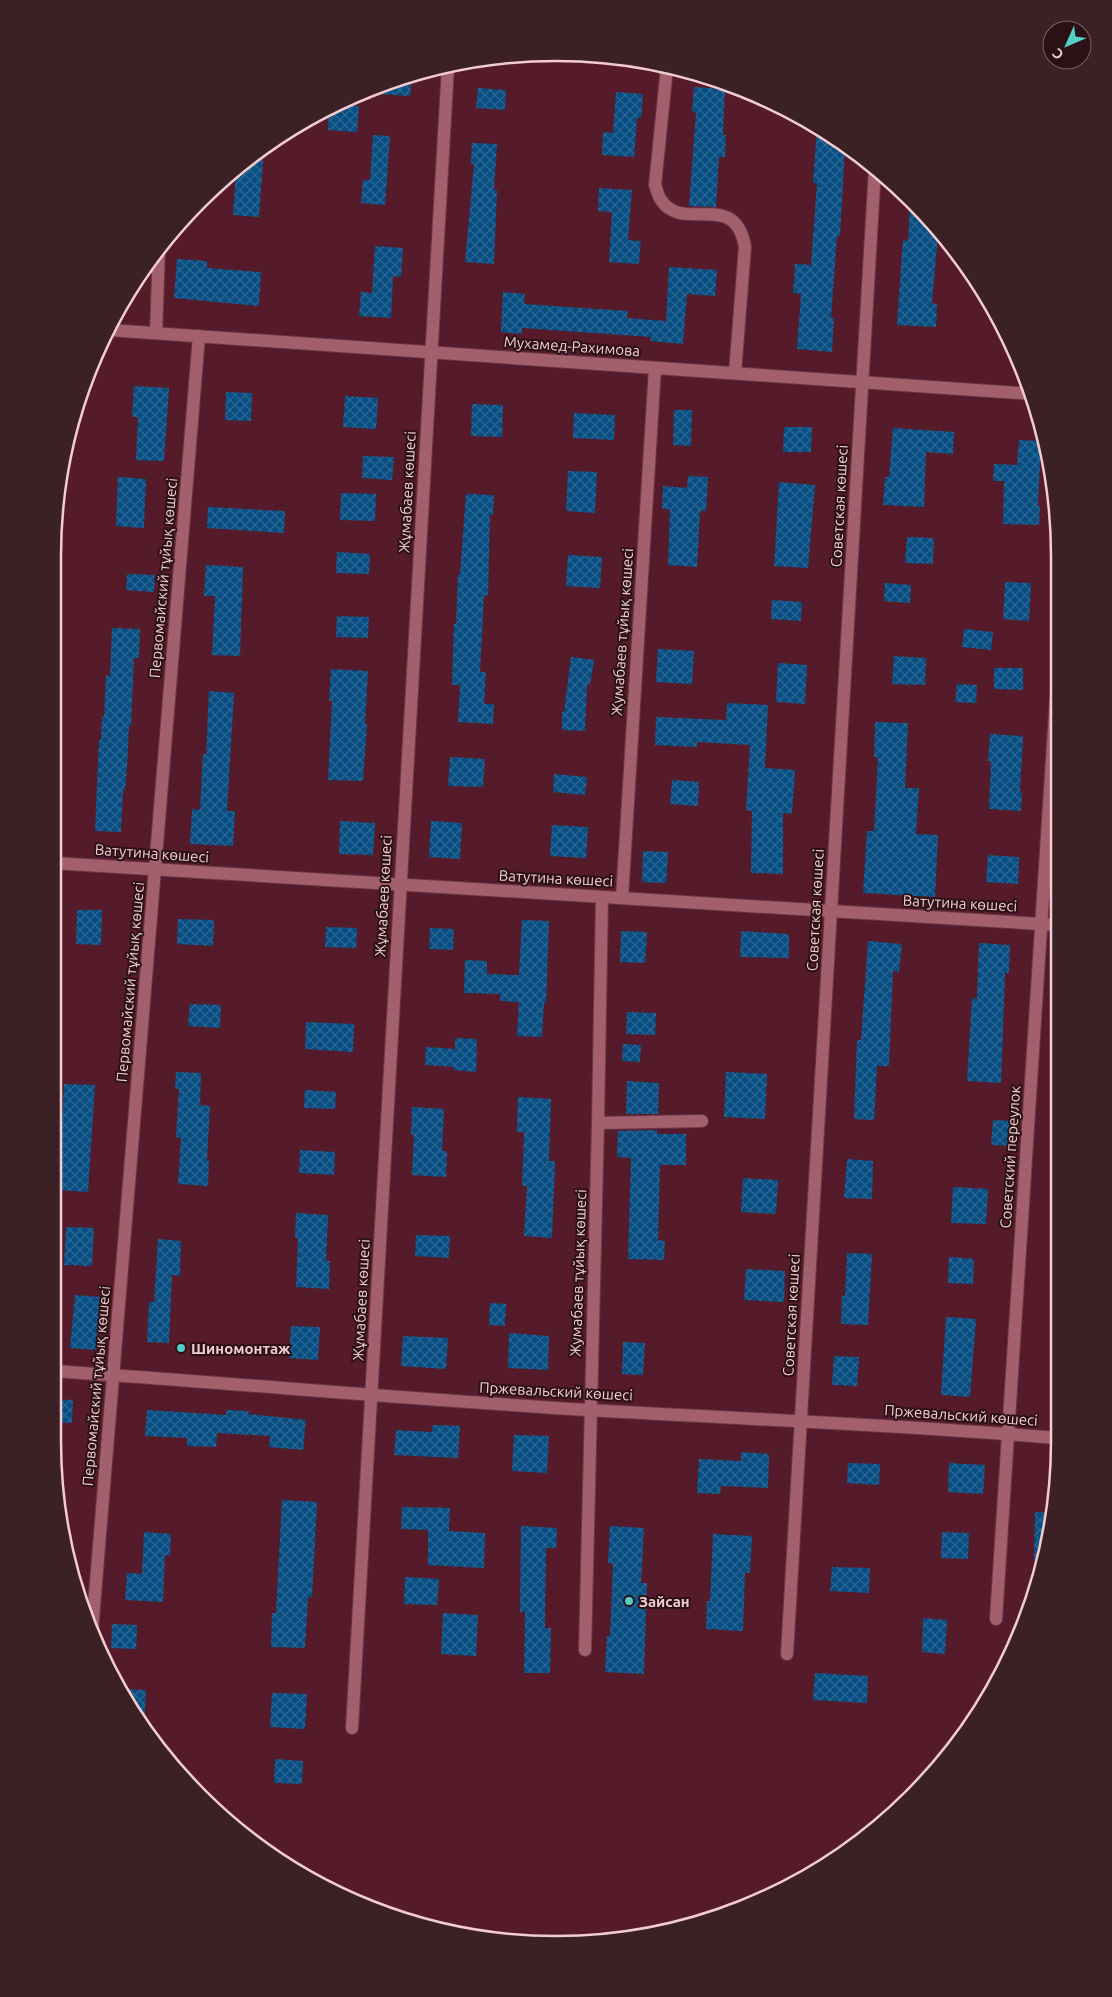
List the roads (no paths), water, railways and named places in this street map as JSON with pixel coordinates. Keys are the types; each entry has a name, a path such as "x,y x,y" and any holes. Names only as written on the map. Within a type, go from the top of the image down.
{"street":[{"name":"Жұмабаев көшесі","path":"352,1728 448,74"},
{"path":"666,74 655,185 661,200 672,210 684,214 721,215 734,222 743,233 745,247 735,373"},
{"name":"Советская көшесі","path":"787,1654 874,178"},
{"path":"156,333 159,261"},
{"name":"Мухамед-Рахимова","path":"116,330 1023,393"},
{"name":"Первомайский тұйық көшесі","path":"93,1615 199,336"},
{"name":"Жумабаев тұйық көшесі","path":"622,898 655,368"},
{"name":"Советский переулок","path":"996,1619 1051,773"},
{"name":"Ватутина көшесі","path":"61,864 1051,925"},
{"name":"Жумабаев тұйық көшесі","path":"585,1650 602,897"},
{"path":"598,1123 702,1122"},
{"name":"Пржевальский көшесі","path":"61,1372 372,1396 590,1410 801,1420 1051,1437"}],"place":[{"name":"Шиномонтаж","path":"181,1348"},
{"name":"Зайсан","path":"629,1601"}]}
